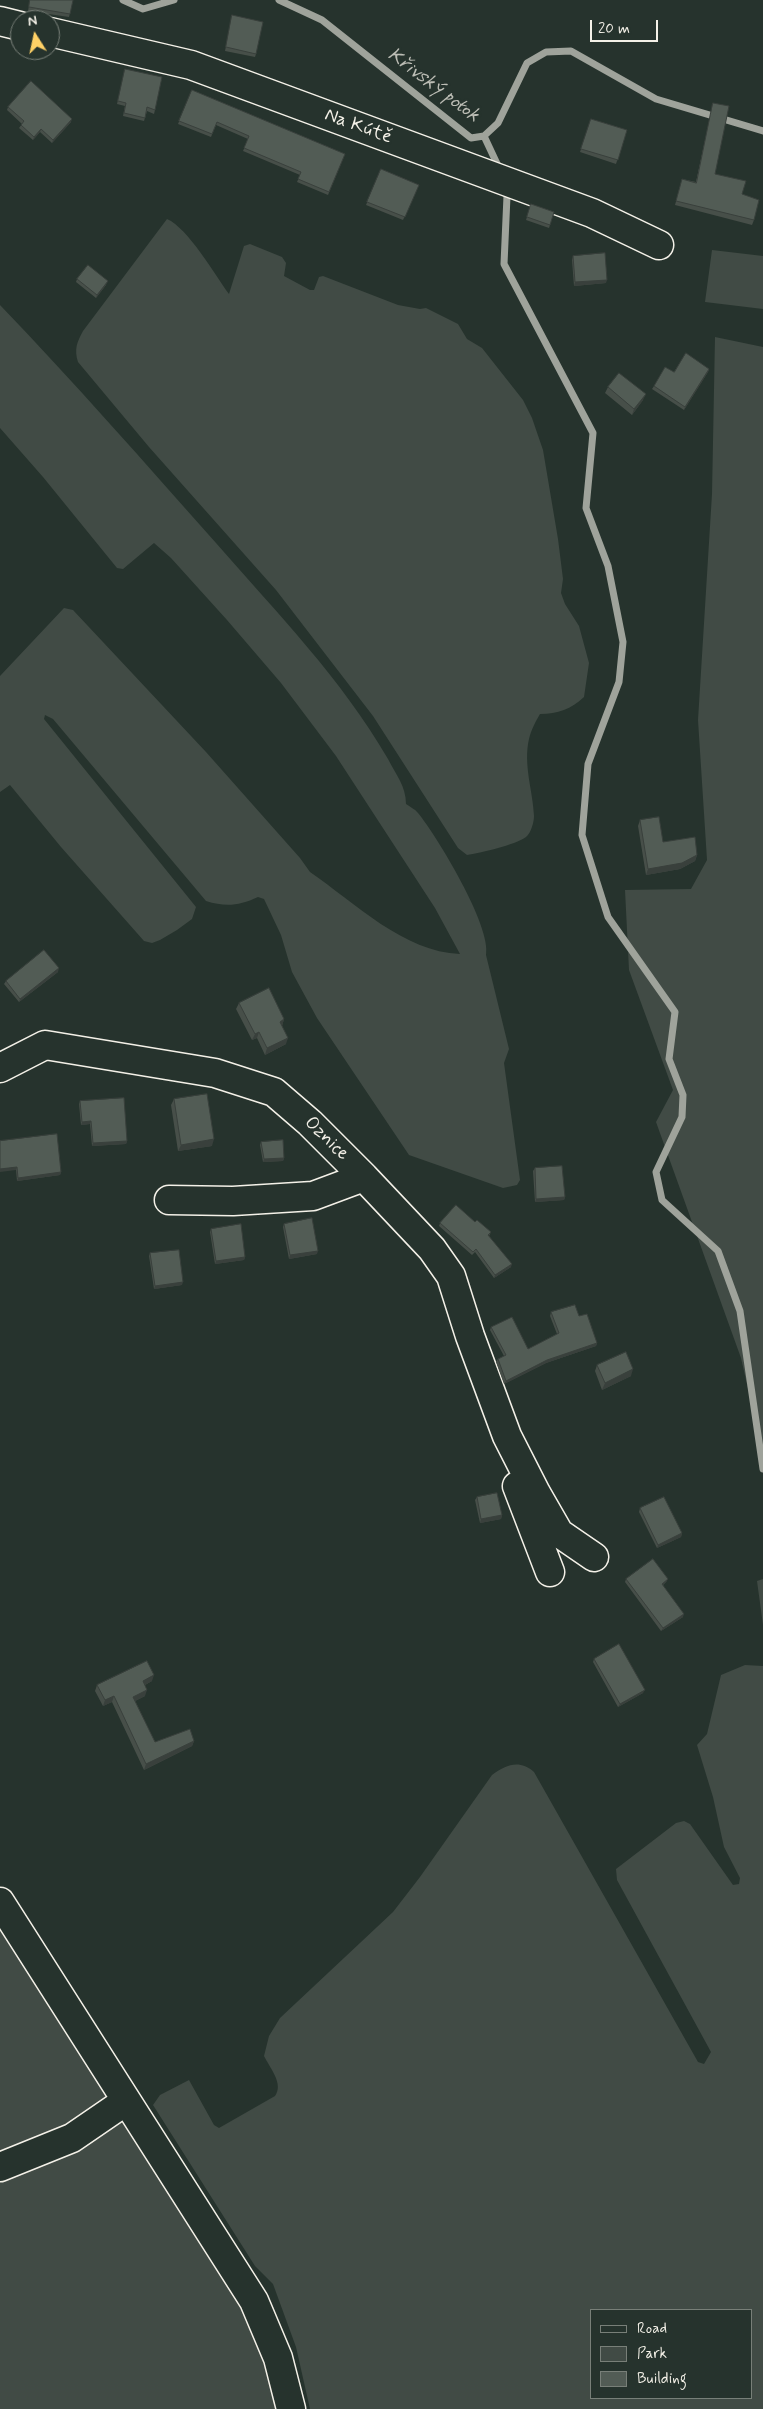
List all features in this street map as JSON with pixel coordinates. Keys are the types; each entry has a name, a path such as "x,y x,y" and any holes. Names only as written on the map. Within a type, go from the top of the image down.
{"street":[{"name":"Na Kútě","path":"60,34 191,64 592,213 659,245"},
{"name":"Oznice","path":"2,1064 45,1045 216,1073 274,1092 310,1123 364,1177 432,1249 451,1276 470,1336 507,1436 516,1483 550,1552 594,1556"},
{"path":"169,1200 233,1201 313,1196 364,1177"},
{"path":"0,1902 254,2301 278,2358 290,2409"},
{"path":"0,2167 72,2138 126,2101"}],"green space":[{"path":"167,219 184,232 229,294 244,246 250,244 282,257 286,263 284,276 310,290 314,290 319,277 323,276 398,305 420,309 426,308 458,324 467,339 482,348 523,400 532,418 543,450 558,539 563,579 561,593 565,604 579,626 589,663 584,697 564,710 540,714 531,732 527,758 534,818 529,833 521,840 467,855 458,848 373,716 276,590 149,447 78,362 77,346 83,331"},
{"path":"712,250 763,256 763,309 705,302"},
{"path":"0,305 136,453 285,621 329,674 370,729 388,759 402,786 406,804 418,813 449,861 481,924 486,942 486,955 509,1049 504,1063 520,1180 517,1185 503,1188 409,1155 317,1018 292,972 281,935 264,899 258,897 232,905 206,901 53,719 45,715 44,719 196,907 192,919 160,940 152,943 144,941 61,847 10,785 0,792 0,676 64,608 73,610 206,752 300,858 310,872 362,911 400,935 419,945 439,951 460,954 435,908 336,756 281,683 227,620 171,558 154,543 123,569 117,568 43,477 0,428"},
{"path":"715,337 763,347 763,1455 741,1358 656,1122 673,1090 629,970 625,890 691,889 707,860 698,720 712,494"},
{"path":"763,1579 763,1625 757,1581"},
{"path":"745,1665 763,1666 763,2409 310,2409 296,2347 273,2284 255,2266 153,2105 160,2095 189,2080 214,2125 219,2128 275,2096 278,2086 277,2081 264,2056 269,2036 280,2018 393,1912 492,1775 502,1768 513,1765 523,1766 534,1772 698,2062 704,2064 711,2052 617,1880 616,1869 676,1823 684,1821 690,1824 733,1885 739,1884 740,1878 724,1847 713,1797 697,1745 707,1734 721,1675"},
{"path":"0,1927 242,2307 265,2362 277,2409 0,2409"}],"building":[{"path":"30,0 73,0 70,14 60,12 60,10 29,7"},
{"path":"232,15 263,22 256,54 226,47"},
{"path":"125,69 162,77 155,110 147,107 145,118 124,113 126,103 118,101"},
{"path":"31,81 72,119 53,140 41,129 34,137 21,125 24,121 8,107"},
{"path":"192,90 345,154 329,192 298,179 301,172 244,148 249,136 217,122 212,134 179,121"},
{"path":"713,103 729,106 715,174 746,181 742,194 759,200 754,220 676,201 682,179 696,183"},
{"path":"591,119 627,130 618,160 581,149"},
{"path":"381,169 419,185 405,217 367,202"},
{"path":"531,204 554,212 550,225 527,217"},
{"path":"605,253 607,280 575,282 573,256"},
{"path":"88,265 108,281 97,295 77,279"},
{"path":"686,353 709,369 685,407 654,386 665,367 674,372"},
{"path":"619,373 646,394 634,409 608,387"},
{"path":"659,817 663,842 695,837 697,855 682,863 648,869 640,820"},
{"path":"44,950 59,968 20,999 6,981"},
{"path":"269,988 284,1019 280,1022 288,1038 267,1048 259,1032 255,1034 239,1003"},
{"path":"207,1094 214,1139 181,1145 174,1099"},
{"path":"124,1098 127,1141 93,1143 91,1121 82,1122 80,1101"},
{"path":"57,1134 61,1172 18,1178 17,1167 0,1169 0,1141"},
{"path":"283,1140 284,1158 264,1159 261,1142"},
{"path":"562,1166 565,1197 536,1199 535,1168"},
{"path":"456,1205 475,1222 477,1220 491,1232 488,1235 512,1264 495,1275 476,1249 473,1252 440,1223"},
{"path":"312,1218 318,1251 290,1255 284,1224"},
{"path":"241,1224 245,1257 216,1261 211,1229"},
{"path":"179,1250 183,1282 155,1286 150,1253"},
{"path":"575,1305 579,1316 587,1314 597,1343 547,1360 506,1381 498,1359 506,1355 491,1327 512,1317 528,1349 559,1333 551,1312"},
{"path":"626,1352 633,1369 605,1383 597,1365"},
{"path":"497,1493 502,1515 481,1519 477,1497"},
{"path":"664,1497 682,1533 658,1545 640,1508"},
{"path":"653,1559 668,1579 662,1584 684,1614 663,1628 626,1579"},
{"path":"619,1644 645,1690 620,1704 594,1659"},
{"path":"147,1661 154,1675 143,1681 147,1690 133,1697 155,1742 190,1729 194,1741 146,1764 114,1696 105,1700 97,1685"}],"waterway":[{"name":"Křivský potok","path":"123,0 143,9 174,0"},
{"name":"Křivský potok","path":"279,0 322,20 471,138 484,136 498,123 527,63 546,52 571,51 656,99 763,131"},
{"path":"484,136 499,168"},
{"path":"507,196 504,264 593,433 586,508 608,566 623,642 619,682 588,764 582,835 608,917 675,1012 669,1059 683,1095 682,1117 656,1172 662,1200 718,1251 740,1311 763,1469"}]}
